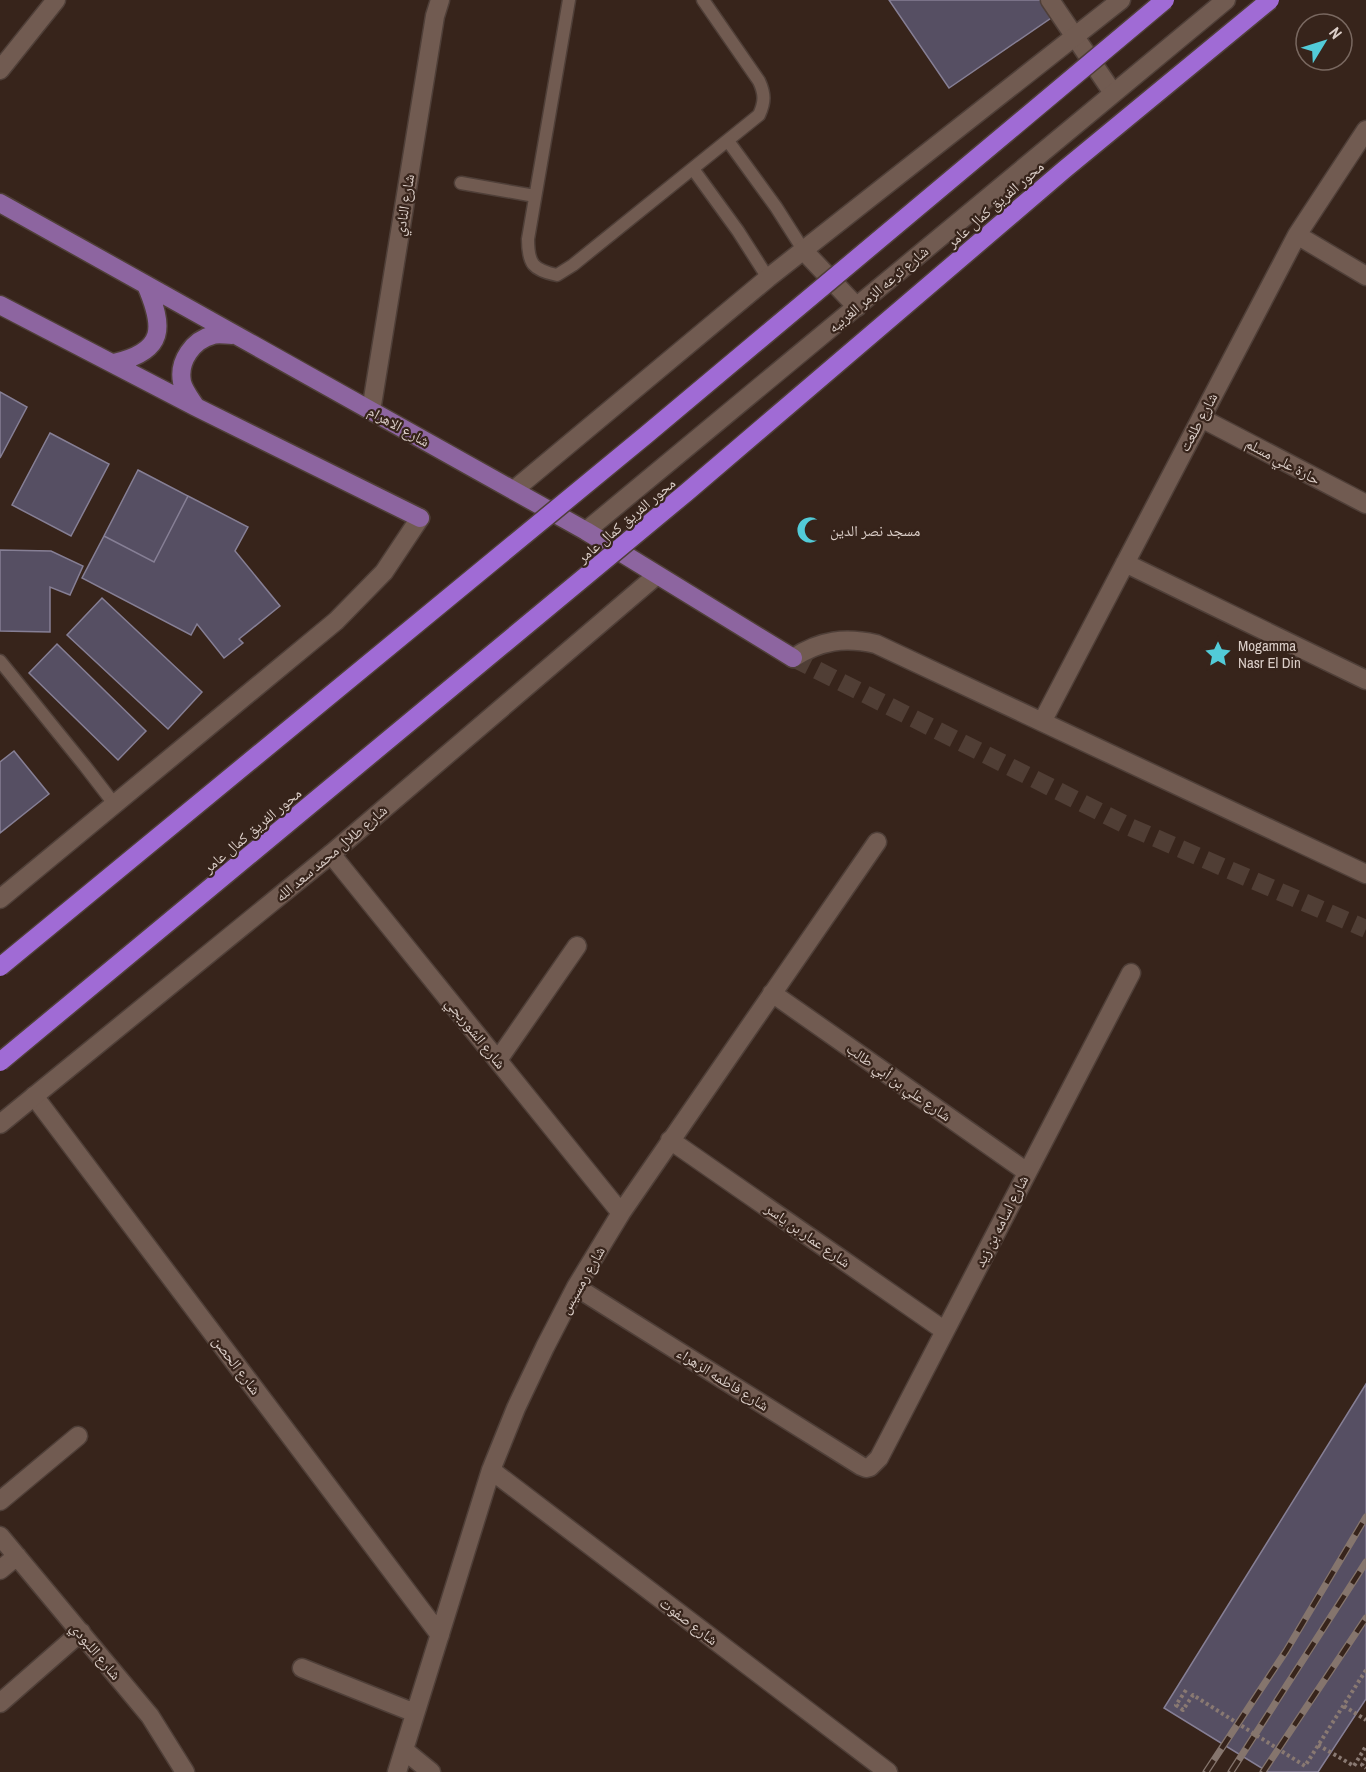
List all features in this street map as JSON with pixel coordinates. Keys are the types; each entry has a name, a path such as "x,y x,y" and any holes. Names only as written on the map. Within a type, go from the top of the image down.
{"highway":[{"path":"0,968 646,435 1165,0"},
{"name":"محور الفريق كمال عامر","path":"0,1062 687,492 1065,169 1270,0"}],"main road":[{"name":"شارع الاهرام","path":"0,203 586,531 794,658"},
{"path":"114,363 129,360 140,354 150,346 156,336 158,316 146,285"},
{"path":"0,305 196,407 420,518"},
{"path":"196,407 182,382 182,369 186,356 203,338 215,334 234,335"}],"street":[{"path":"0,70 56,0"},
{"name":"شارع النادي","path":"371,411 435,16 440,0"},
{"path":"1050,0 1113,93"},
{"path":"514,490 768,278 1121,0"},
{"name":"شارع ترعه الزمر الغربيه","path":"586,531 1226,0"},
{"name":"شارع طلعت","path":"1042,722 1297,236 1366,130"},
{"path":"1297,236 1366,276"},
{"path":"804,251 857,307"},
{"name":"حارة علي مسلم","path":"1201,418 1366,504"},
{"path":"0,899 336,621 384,572 420,518"},
{"path":"1125,563 1366,680"},
{"name":"شارع طلال محمد سعد الله","path":"0,1124 331,854 657,575"},
{"path":"794,658 824,642 842,639 876,644 1366,874"},
{"name":"شارع رمسيس","path":"397,1772 490,1470 516,1408 576,1287 621,1213 670,1140 877,842"},
{"name":"شارع الشوربجي","path":"331,854 621,1213"},
{"path":"498,1060 577,946"},
{"name":"شارع اسامه بن زيد","path":"870,1467 879,1458 1131,973"},
{"name":"شارع علي بن أبي طالب","path":"772,993 1027,1172"},
{"name":"شارع الحصن","path":"34,1096 440,1635"},
{"name":"شارع عمار بن ياسر","path":"670,1140 945,1331"},
{"name":"شارع فاطمه الزهراء","path":"576,1287 861,1466 870,1467"},
{"path":"0,1501 78,1436"},
{"name":"شارع صفوت","path":"490,1470 888,1772"},
{"name":"شارع اللبودي","path":"0,1536 150,1716 185,1772"},
{"path":"0,1570 17,1556"},
{"path":"0,1703 81,1632"},
{"path":"302,1668 416,1713"},
{"path":"404,1750 431,1772"}],"lane":[{"path":"566,1 528,239 528,258 539,272 557,275 573,265 693,170 759,115 764,104 764,92 759,81 702,0"},
{"path":"728,141 776,207 804,251"},
{"path":"693,170 738,231 768,278"},
{"path":"460,183 535,196"},
{"path":"0,661 115,805"}],"path":[{"path":"1185,1690 1176,1705 1183,1710 1193,1695 1305,1766 1366,1670"},
{"path":"1344,1706 1366,1720"},
{"path":"1318,1745 1354,1766 1366,1746"},
{"path":"1366,1758 1362,1765 1366,1768"}],"building":[{"path":"889,0 1044,0 1054,16 949,88"},
{"path":"0,392 27,407 0,458"},
{"path":"50,433 109,464 71,536 12,505"},
{"path":"138,470 188,496 154,562 104,536"},
{"path":"188,496 248,527 235,551 280,606 239,639 243,643 224,658 197,624 191,635 82,578 104,536 154,562"},
{"path":"0,550 51,551 83,566 70,595 50,587 50,632 0,631"},
{"path":"102,598 202,692 168,729 67,635"},
{"path":"57,644 146,731 118,760 29,673"},
{"path":"14,751 49,794 0,833 0,762"},
{"path":"1366,1384 1366,1699 1318,1772 1268,1772 1164,1708"}],"tunnel":[{"path":"793,658 1130,827 1366,929"}],"railway":[{"path":"1206,1772 1286,1651 1366,1517"},
{"path":"1231,1772 1366,1562"},
{"path":"1263,1772 1366,1618"}],"place":[{"name":"مسجد نصر الدين","path":"810,530"},
{"name":"Mogamma Nasr El Din","path":"1218,654"}]}
